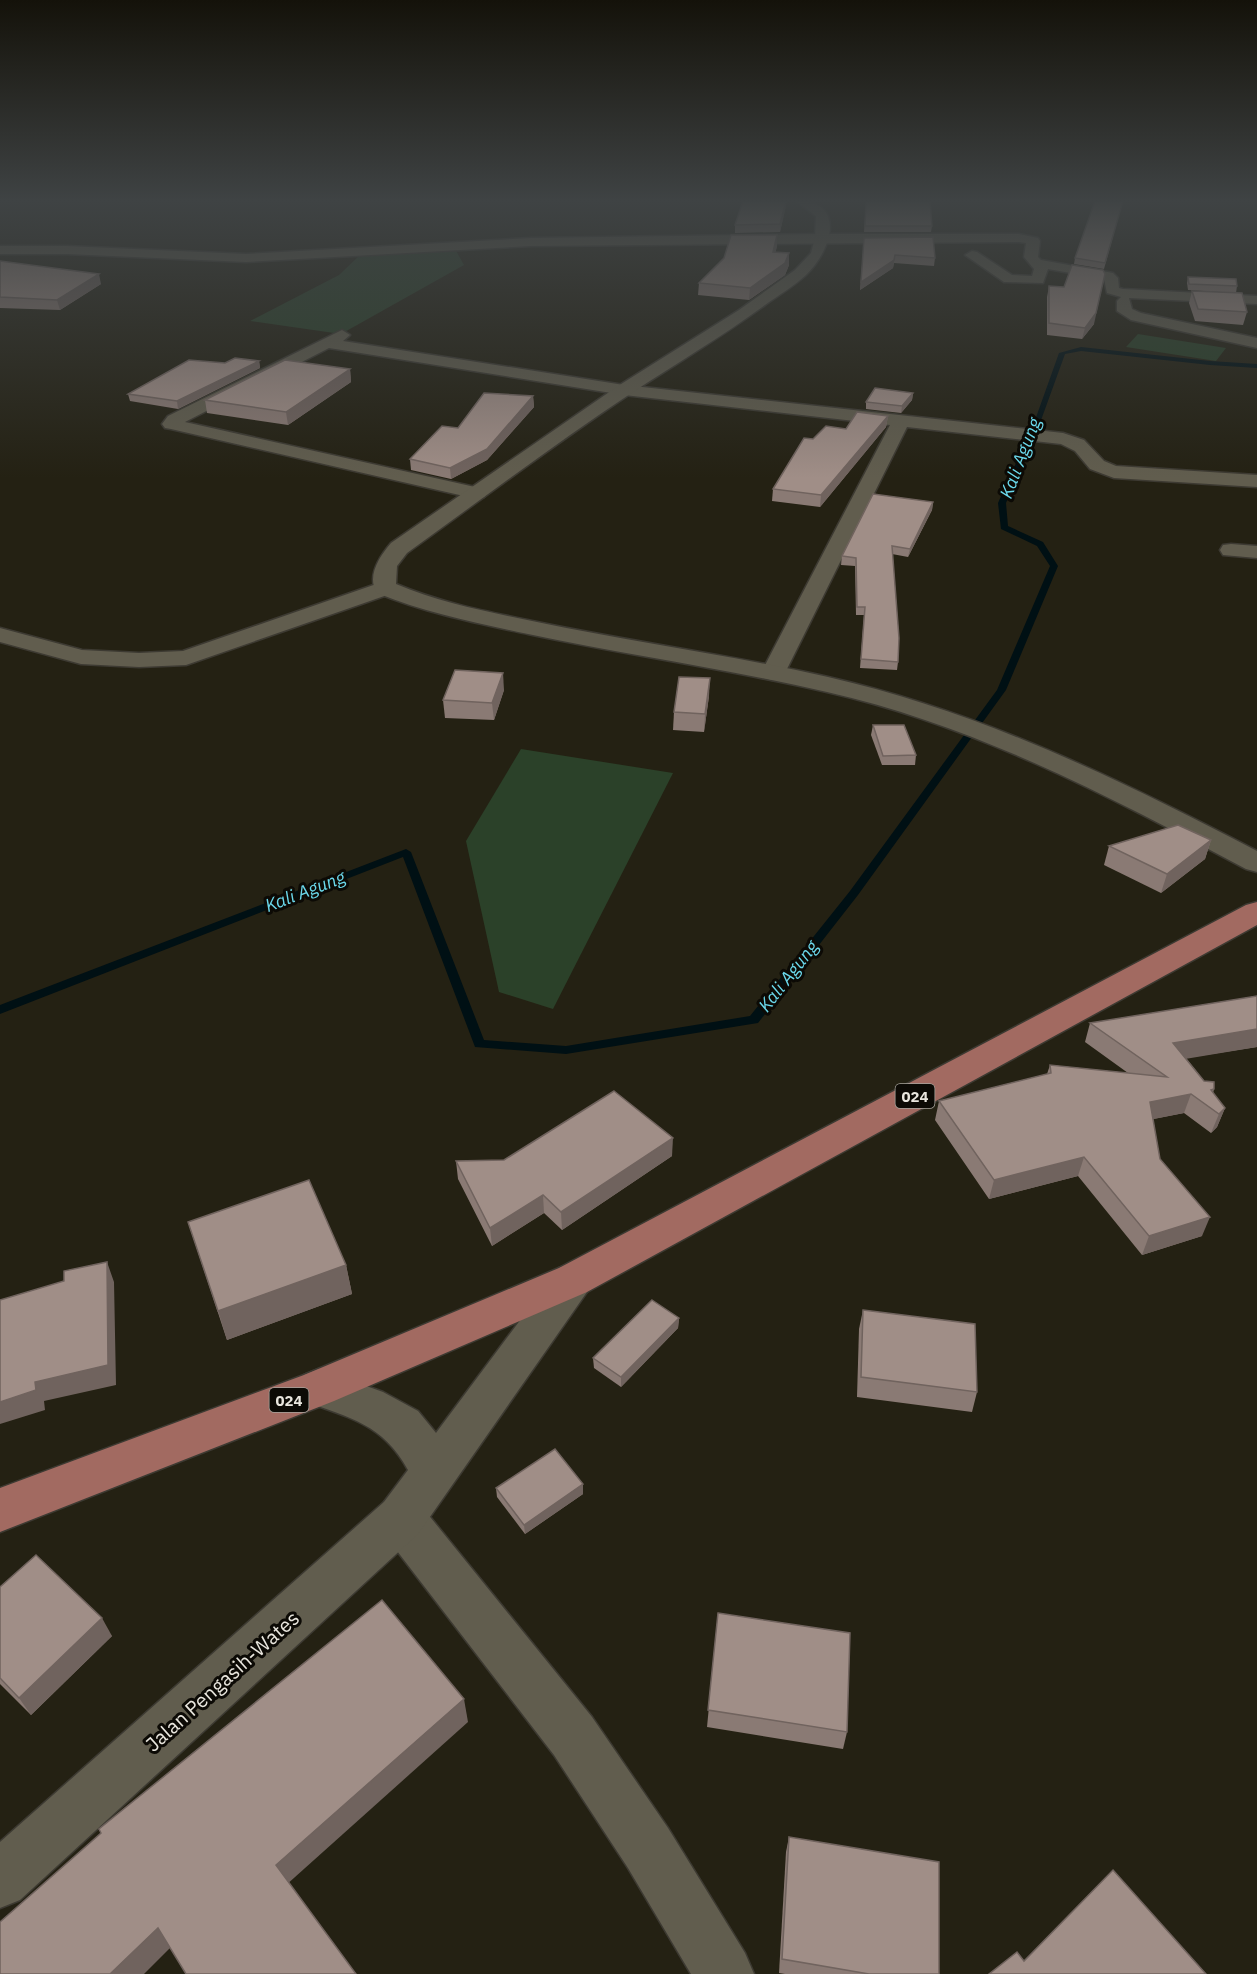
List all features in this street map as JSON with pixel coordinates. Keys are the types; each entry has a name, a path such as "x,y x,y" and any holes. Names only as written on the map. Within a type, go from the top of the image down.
{"main road":[{"name":"024","path":"0,1510 319,1388 573,1280 1257,912"}],"street":[{"path":"385,588 383,574 388,559 399,548 624,390 772,293"},
{"path":"1123,293 1257,300"},
{"path":"1124,300 1125,311 1136,317 1257,343"},
{"path":"477,493 171,424 174,420 335,339 624,390 1016,434 1077,443 1084,447 1095,463 1106,470 1125,474 1257,481"},
{"path":"773,672 901,422"},
{"path":"1231,550 1257,552"},
{"path":"0,634 81,657 139,660 186,658 385,588 408,598 596,642 773,672 867,694 954,721 1094,778 1257,863"},
{"name":"Jalan Pengasih-Wates","path":"0,1880 401,1518 573,1280"},
{"path":"319,1388 360,1402 409,1431 434,1473"},
{"path":"401,1518 573,1736 648,1848 724,1974"}],"green space":[{"path":"304,293 414,293 341,334 250,321"},
{"path":"1138,334 1226,348 1216,361 1126,347"},
{"path":"521,749 673,773 553,1009 499,992 466,841"}],"building":[{"path":"0,293 68,293 57,300 0,297"},
{"path":"1049,293 1101,293 1096,313 1085,328 1049,323"},
{"path":"1193,293 1242,293 1247,312 1198,309"},
{"path":"235,358 259,361 177,401 128,394 189,360 225,363"},
{"path":"285,360 350,369 286,412 205,400"},
{"path":"875,388 913,393 902,406 866,402"},
{"path":"484,393 533,396 487,449 450,468 410,459 442,426 458,428"},
{"path":"857,412 888,416 821,495 773,489 804,438 813,439 826,426 846,429"},
{"path":"873,494 933,502 910,549 892,546 899,638 898,662 861,659 865,607 857,607 856,558 842,556"},
{"path":"455,670 503,673 492,703 443,700"},
{"path":"679,677 710,678 705,714 674,712"},
{"path":"873,725 904,725 916,755 883,756"},
{"path":"1178,825 1211,840 1167,874 1109,846"},
{"path":"1257,996 1257,1029 1173,1043 1204,1081 1214,1082 1214,1089 1211,1090 1225,1108 1219,1114 1191,1094 1150,1102 1160,1159 1210,1217 1149,1236 1084,1157 994,1180 939,1101 1051,1073 1050,1065 1167,1077 1090,1023"},
{"path":"614,1091 673,1138 561,1212 543,1195 490,1228 456,1161 504,1160"},
{"path":"309,1180 346,1265 218,1311 188,1222"},
{"path":"107,1262 108,1365 35,1382 36,1390 0,1402 0,1300 64,1281 64,1271"},
{"path":"652,1300 679,1318 621,1377 593,1358"},
{"path":"863,1310 975,1324 977,1392 861,1377"},
{"path":"555,1449 583,1484 524,1525 496,1488"},
{"path":"36,1555 102,1618 19,1698 0,1678 0,1587"},
{"path":"382,1600 464,1699 276,1865 356,1974 186,1974 158,1928 110,1974 0,1974 0,1922 101,1833 99,1829"},
{"path":"718,1613 850,1633 847,1732 708,1710"},
{"path":"789,1837 939,1862 939,1974 869,1974 782,1959"},
{"path":"1113,1870 1206,1974 989,1974 1017,1952 1024,1961"}],"waterway":[{"name":"Kali Agung","path":"0,1010 406,852 479,1044 566,1050 754,1020 854,893 1001,690 1054,566 1040,544 1004,527 1002,503 1037,423 1062,353 1081,349 1257,366"}]}
